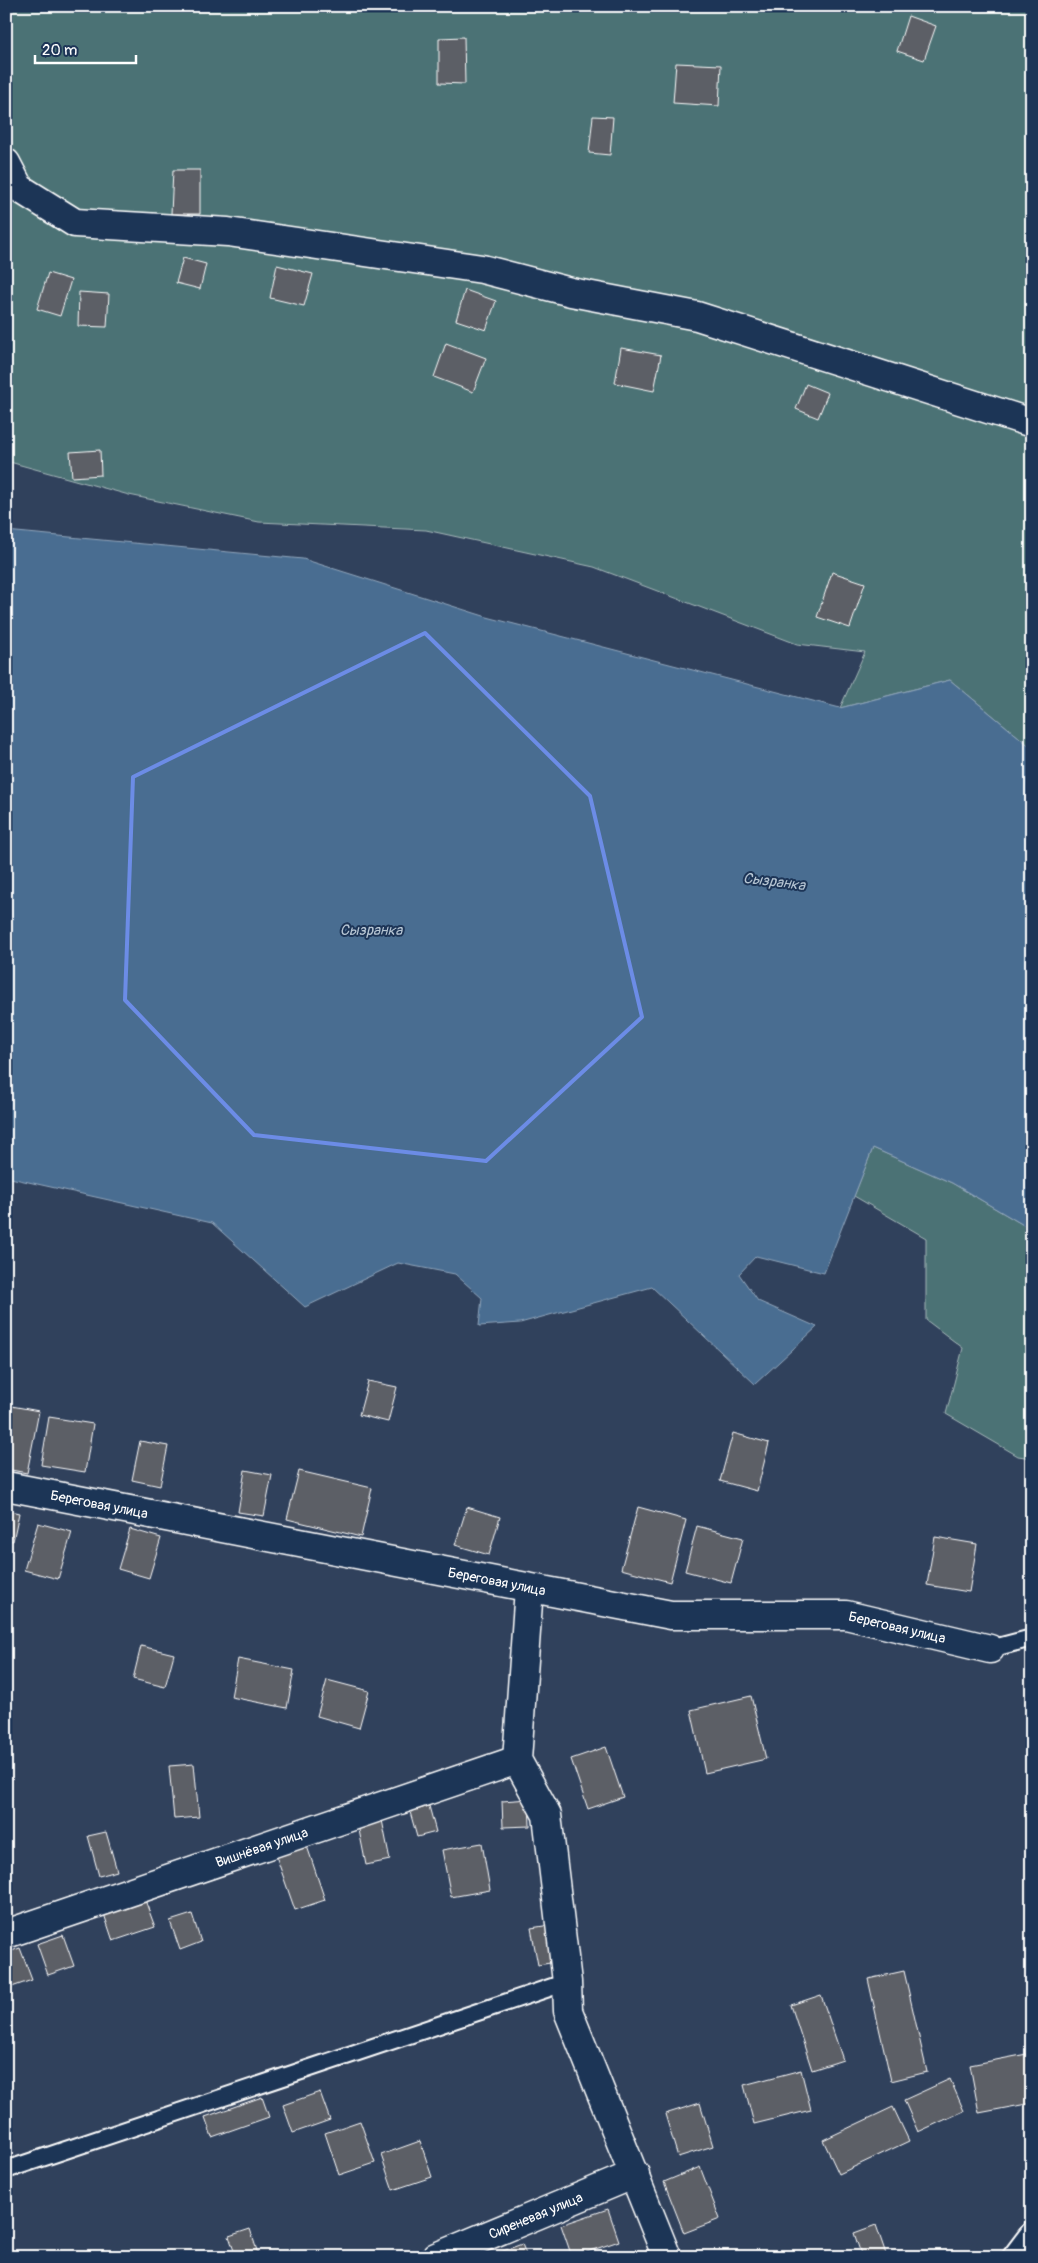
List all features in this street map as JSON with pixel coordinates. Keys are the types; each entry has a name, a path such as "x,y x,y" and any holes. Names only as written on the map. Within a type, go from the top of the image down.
{"street":[{"path":"6,163 20,188 75,223 228,232 482,270 571,292 697,316 1032,423"},
{"name":"Береговая улица","path":"6,1486 671,1614 846,1615 990,1649"},
{"path":"529,1588 517,1760 547,1815 567,1982 568,2011 667,2257"},
{"name":"Вишнёвая улица","path":"6,1934 517,1760"},
{"name":"Сиреневая улица","path":"436,2257 635,2174"}],"lane":[{"path":"990,1649 1032,1638"},
{"path":"6,2170 567,1982"},
{"path":"1010,2257 1032,2228"}],"highlighted area":[{"path":"425,633 590,796 642,1017 486,1161 254,1135 125,1000 133,777"}],"green space":[{"path":"6,6 1032,6 1032,748 950,680 840,708 865,652 797,644 594,567 426,530 259,522 129,495 6,461"},
{"path":"873,1148 952,1183 1032,1230 1032,1458 1018,1456 946,1414 963,1348 926,1320 926,1238 854,1196"}],"water":[{"name":"Сызранка","path":"6,531 303,559 487,617 840,708 950,680 1032,748 1032,1230 952,1183 873,1148 824,1273 756,1256 739,1274 758,1301 817,1327 755,1384 652,1287 520,1323 479,1326 482,1298 455,1274 398,1263 305,1307 212,1223 6,1177"}],"building":[{"path":"908,16 936,26 924,60 897,51"},
{"path":"464,37 465,84 439,83 439,38"},
{"path":"676,63 721,65 719,106 673,103"},
{"path":"593,116 613,117 610,155 589,153"},
{"path":"173,170 200,170 200,214 171,214"},
{"path":"183,258 206,264 200,289 176,283"},
{"path":"277,265 313,274 304,306 270,298"},
{"path":"48,273 71,280 60,316 37,309"},
{"path":"465,290 496,301 486,330 456,320"},
{"path":"79,292 109,294 107,327 78,326"},
{"path":"446,343 486,358 473,392 434,377"},
{"path":"621,348 661,355 654,391 615,383"},
{"path":"806,384 828,393 818,418 796,409"},
{"path":"100,450 101,475 72,477 70,452"},
{"path":"832,572 865,583 850,628 817,617"},
{"path":"368,1381 397,1387 388,1422 359,1415"},
{"path":"6,1405 39,1411 27,1473 6,1469"},
{"path":"49,1417 93,1424 85,1472 41,1465"},
{"path":"733,1433 769,1443 757,1491 720,1481"},
{"path":"140,1441 168,1446 160,1486 132,1480"},
{"path":"245,1470 272,1475 264,1516 238,1512"},
{"path":"299,1471 372,1488 361,1537 287,1519"},
{"path":"467,1507 500,1517 489,1555 455,1545"},
{"path":"638,1507 686,1520 670,1582 621,1569"},
{"path":"6,1510 19,1513 13,1541 6,1540"},
{"path":"38,1523 72,1532 58,1579 24,1570"},
{"path":"697,1526 743,1538 731,1583 685,1571"},
{"path":"130,1529 161,1538 149,1578 118,1569"},
{"path":"935,1537 977,1544 969,1592 927,1585"},
{"path":"141,1646 174,1654 165,1687 133,1679"},
{"path":"238,1659 294,1670 287,1708 231,1697"},
{"path":"327,1680 369,1691 359,1728 317,1716"},
{"path":"751,1696 766,1759 705,1773 691,1710"},
{"path":"606,1747 623,1797 588,1809 571,1759"},
{"path":"194,1764 199,1817 174,1819 169,1766"},
{"path":"529,1799 530,1826 503,1827 502,1801"},
{"path":"429,1806 436,1832 417,1837 410,1812"},
{"path":"382,1820 390,1860 366,1865 358,1825"},
{"path":"106,1832 117,1871 99,1876 88,1836"},
{"path":"306,1843 325,1900 295,1910 275,1853"},
{"path":"482,1843 490,1890 451,1897 442,1850"},
{"path":"145,1900 155,1927 113,1941 104,1914"},
{"path":"192,1914 201,1942 180,1950 170,1921"},
{"path":"550,1925 556,1962 538,1965 531,1928"},
{"path":"63,1935 74,1966 48,1975 37,1944"},
{"path":"20,1948 32,1980 6,1989 6,1953"},
{"path":"904,1971 927,2072 891,2081 868,1979"},
{"path":"821,1995 843,2060 812,2070 791,2005"},
{"path":"1032,2053 1032,2103 979,2113 970,2065"},
{"path":"801,2070 811,2110 754,2124 744,2085"},
{"path":"950,2079 964,2111 918,2132 904,2100"},
{"path":"320,2092 330,2120 293,2133 283,2105"},
{"path":"262,2097 269,2117 212,2137 205,2117"},
{"path":"700,2103 713,2146 678,2157 665,2114"},
{"path":"893,2107 909,2141 839,2174 823,2140"},
{"path":"360,2121 375,2163 339,2175 325,2133"},
{"path":"420,2141 432,2177 393,2190 381,2155"},
{"path":"700,2167 720,2219 684,2233 664,2182"},
{"path":"608,2209 619,2241 572,2257 561,2225"},
{"path":"876,2225 887,2257 862,2257 854,2233"},
{"path":"250,2229 259,2257 236,2257 229,2236"},
{"path":"522,2244 527,2257 487,2257"}]}
